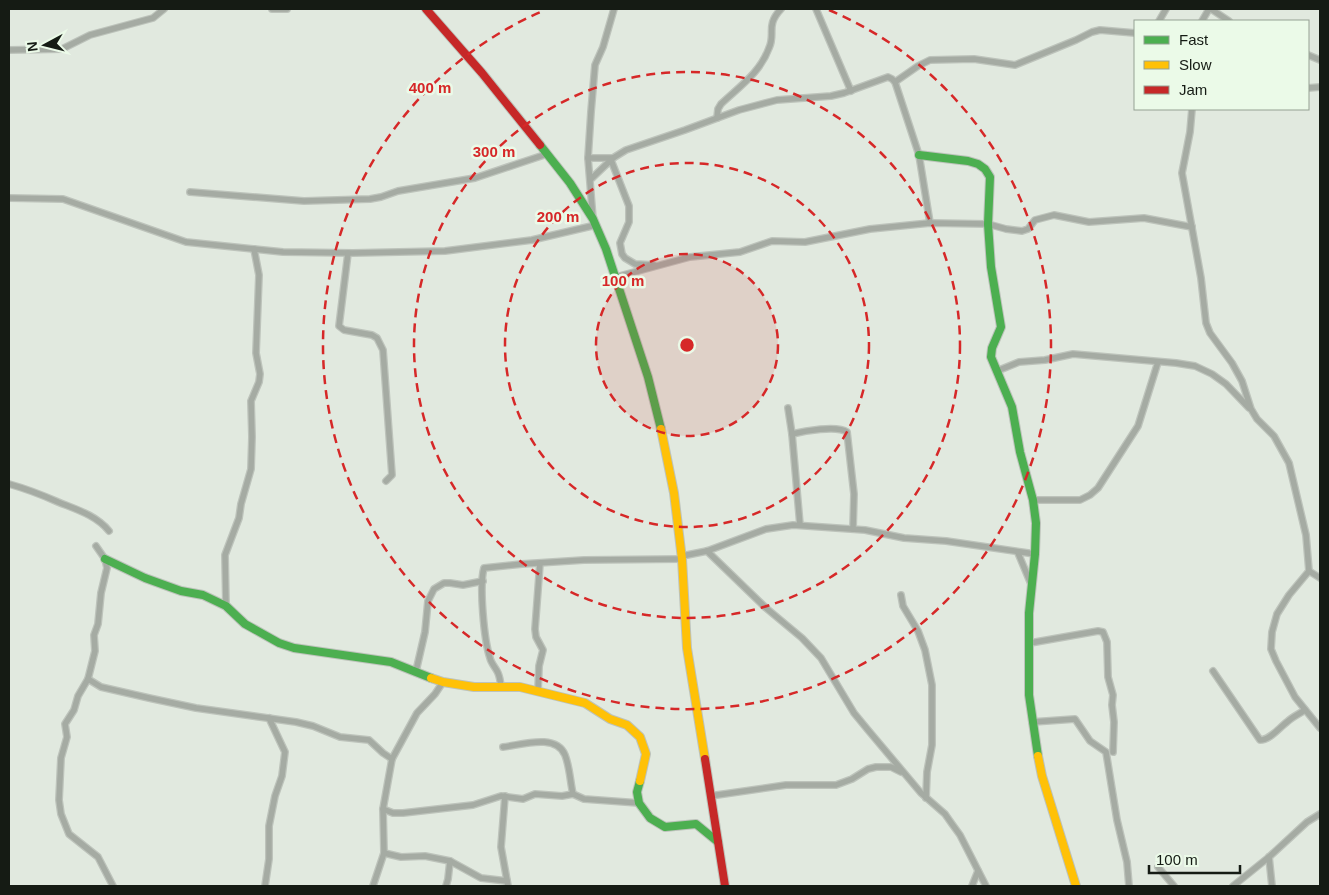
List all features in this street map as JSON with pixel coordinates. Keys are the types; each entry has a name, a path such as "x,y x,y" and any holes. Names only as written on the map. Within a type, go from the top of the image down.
{"street":[{"path":"9,50 62,48 90,34 153,18 164,9"},
{"path":"272,9 286,9"},
{"path":"426,9 482,73 570,183 595,222 616,277 648,377 660,422 674,494 682,558 686,645 725,886"},
{"path":"595,222 588,158 591,112 596,65 614,9"},
{"path":"717,118 718,109 721,104 751,77 763,62 771,45 771,26 773,20 781,9"},
{"path":"816,9 850,91"},
{"path":"1160,20 1166,9"},
{"path":"1203,20 1210,9 1227,20"},
{"path":"895,82 930,60 974,59 1015,64 1092,32 1100,30 1134,33"},
{"path":"591,179 612,159 626,150 739,110 777,100 831,96 888,77 895,82 919,155 930,223"},
{"path":"1192,110 1182,173 1201,278 1208,330 1239,375 1246,390 1251,409"},
{"path":"190,192 304,201 381,198 398,191 475,178 548,154"},
{"path":"919,155 925,157 957,158 981,166 987,171 990,182 988,224 991,267 1000,319 999,334 991,352 1012,407 1020,452 1033,500 1036,523 1029,613 1029,695 1032,722 1042,776 1076,886"},
{"path":"588,158 612,159"},
{"path":"612,159 629,206 629,222 620,243 622,254 635,264 656,265"},
{"path":"9,198 63,199 186,242 283,252 445,251 532,240 595,222"},
{"path":"616,277 656,265 699,256 740,252 772,241 805,242 870,229 930,223 988,224 1022,231 1028,229 1035,220 1054,215 1089,222 1144,218 1192,227"},
{"path":"226,606 225,555 239,518 251,469 251,401 259,382 260,374 256,353 259,275 254,249"},
{"path":"348,253 339,326 344,330 372,334 377,338 383,350 392,466 392,475 386,481"},
{"path":"997,371 1019,362 1045,360 1074,354 1195,366 1212,374 1226,384 1251,409 1257,419 1274,436 1290,468 1308,545 1309,571 1282,604 1274,622 1271,641 1272,649 1276,661 1296,697 1305,710 1320,725"},
{"path":"1033,500 1080,500 1098,488 1138,426 1158,362"},
{"path":"788,408 800,525"},
{"path":"792,434 822,430 843,430 847,432 854,494 853,530"},
{"path":"9,484 39,492 74,507 96,520 109,531"},
{"path":"501,686 499,675 489,655 482,611 482,581 485,567 592,560 682,558 707,551 766,529 778,526 800,525 946,541 1035,554"},
{"path":"96,546 105,559 107,568 98,608 98,624 94,639 96,651 88,679 78,696 74,710 65,724 67,737 61,758 59,805 69,834 98,857 113,886"},
{"path":"707,551 766,608 802,638 821,658 854,713 904,774 926,798 945,814 960,835 986,886"},
{"path":"1018,553 1031,584"},
{"path":"105,559 145,578 181,591 198,593 226,606 245,624 279,643 294,648 391,662 443,682 474,687 501,686 538,690 595,708 610,719 627,725 634,730 643,743 646,754 638,787 639,803 650,818 661,826 678,827 696,824 718,842"},
{"path":"538,690 543,650 536,637 535,629 540,563"},
{"path":"1309,571 1320,578"},
{"path":"416,671 428,600 434,589 444,583 463,585 482,581"},
{"path":"901,594 903,606 923,644 932,685 932,745 927,772 926,798"},
{"path":"1030,643 1103,632 1107,642 1108,677 1113,695 1112,752"},
{"path":"1213,671 1260,740 1275,733 1288,721 1305,710"},
{"path":"88,679 101,687 149,698 196,708 313,726 340,737 369,740 383,754 392,759"},
{"path":"373,886 384,853 383,809 392,759 417,713 435,694 443,682"},
{"path":"265,886 269,858 269,826 275,796 282,776 285,752 269,718"},
{"path":"1032,722 1076,719 1090,741 1106,752 1116,813 1127,862 1129,886"},
{"path":"503,747 547,742 559,747 567,761 573,794"},
{"path":"710,796 786,786 836,785 868,769 882,767 891,767 904,774"},
{"path":"383,809 403,814 477,804 506,796 522,798 535,794 562,796 573,794 584,799 639,803"},
{"path":"384,853 401,857 425,856 450,861 482,878 508,884 500,847 506,796"},
{"path":"1233,886 1269,857 1307,822 1320,814"},
{"path":"1269,857 1272,886"},
{"path":"446,886 450,861"},
{"path":"1158,867 1174,886"},
{"path":"972,886 978,871"}],"traffic: fast":[{"path":"540,145 570,183 593,219 606,249 648,377 661,429"},
{"path":"919,155 978,164 985,169 990,177 988,224 991,267 1001,327 992,348 991,357 1012,407 1020,452 1033,500 1036,523 1029,613 1029,695 1038,756"},
{"path":"105,559 145,578 181,591 203,595 226,606 245,624 279,643 294,648 391,662 431,678"},
{"path":"640,781 637,792 639,803 650,818 665,827 696,824 718,842"}],"traffic: slow":[{"path":"661,429 674,493 682,559 687,648 705,759"},
{"path":"431,678 474,687 520,687 585,703 610,719 627,725 640,737 646,754 640,781"},
{"path":"1038,756 1042,776 1076,886"}],"traffic: jam":[{"path":"426,9 482,73 540,145"},
{"path":"705,759 725,886"}]}
